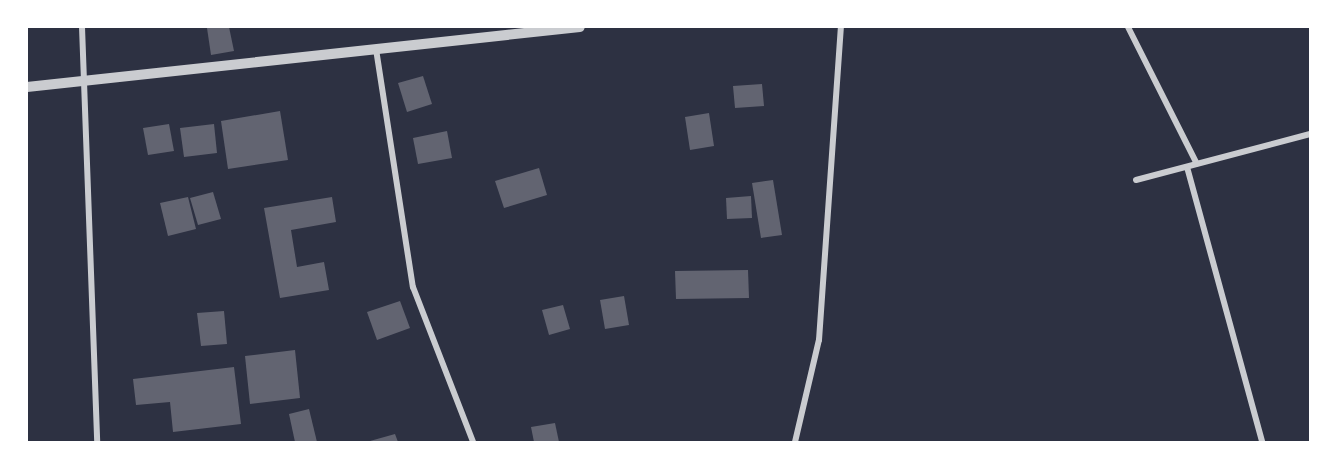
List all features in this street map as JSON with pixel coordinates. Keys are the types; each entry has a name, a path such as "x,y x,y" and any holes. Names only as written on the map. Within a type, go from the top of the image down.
{"street":[{"path":"82,27 82,81 97,442"},
{"path":"27,87 580,27"},
{"path":"795,442 819,340 841,27"},
{"path":"1128,27 1197,164"},
{"path":"376,49 413,287 473,442"},
{"path":"1136,180 1310,134"},
{"path":"1187,167 1262,442"}],"building":[{"path":"229,27 234,51 211,55 207,28"},
{"path":"423,76 432,104 407,112 398,83"},
{"path":"762,84 764,106 735,108 733,86"},
{"path":"280,111 288,160 228,169 221,121"},
{"path":"709,113 714,146 690,150 685,117"},
{"path":"169,124 174,151 148,155 143,128"},
{"path":"214,124 217,153 184,157 180,128"},
{"path":"447,131 452,158 418,164 413,138"},
{"path":"539,168 547,195 504,208 495,181"},
{"path":"773,180 782,235 761,238 752,183"},
{"path":"213,192 221,219 198,225 190,198"},
{"path":"751,196 752,218 727,219 726,198"},
{"path":"188,197 196,229 168,236 160,203"},
{"path":"332,197 336,222 291,230 297,267 324,262 329,290 280,298 264,208"},
{"path":"748,270 749,298 676,299 675,271"},
{"path":"624,296 629,325 605,329 600,300"},
{"path":"400,301 410,328 377,340 367,312"},
{"path":"563,305 570,329 549,335 542,310"},
{"path":"224,311 227,344 201,346 197,313"},
{"path":"295,350 300,398 250,404 245,356"},
{"path":"234,367 241,424 173,432 170,402 136,405 133,379"},
{"path":"309,409 317,442 295,442 289,414"},
{"path":"555,423 559,442 534,442 531,427"},
{"path":"395,434 398,442 370,442 370,441"}]}
